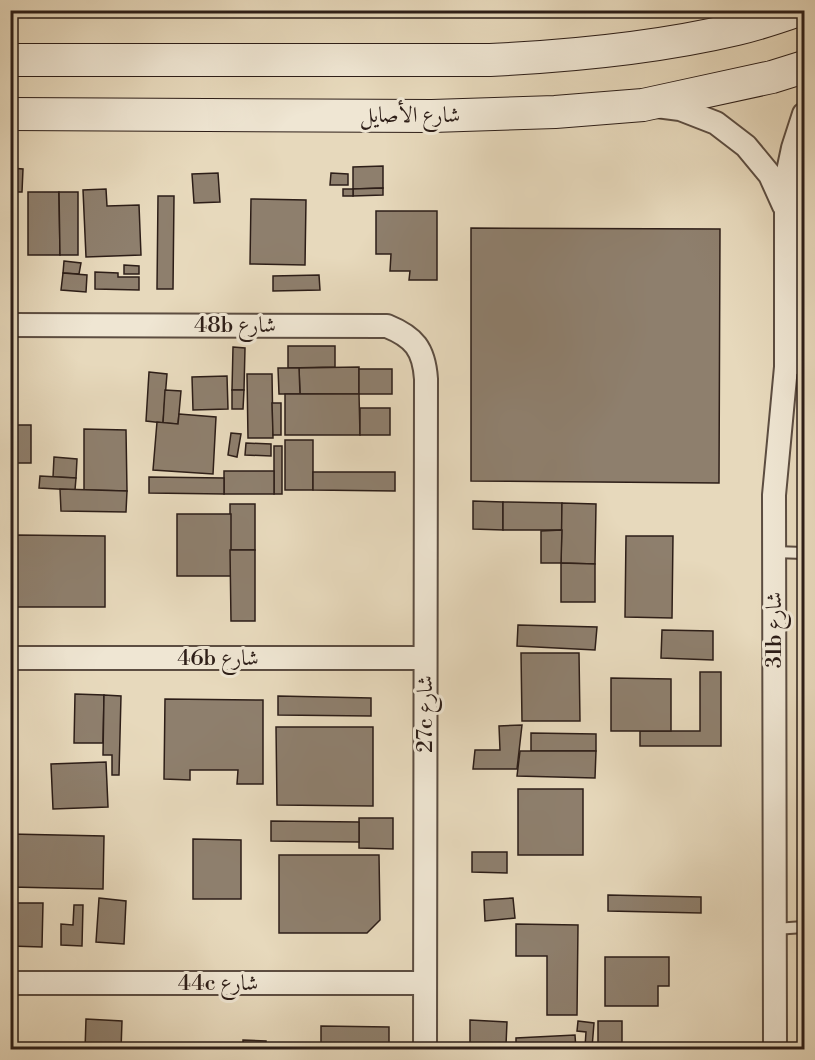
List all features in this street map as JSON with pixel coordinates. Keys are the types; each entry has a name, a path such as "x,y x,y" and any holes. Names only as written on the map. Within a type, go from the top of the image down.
{"main road":[{"path":"10,60 480,60 565,56 633,48 738,29 799,10"},
{"name":"شارع الأصايل","path":"10,114 432,116 555,112 643,105 772,77 804,67"}],"street":[{"name":"31b شارع","path":"643,105 680,109 716,123 746,146 770,175 786,210"},
{"name":"31b شارع","path":"775,1050 774,495 795,369 786,181 793,148 804,114"},
{"name":"48b شارع","path":"10,325 387,326 404,333 417,346 425,363 426,379"},
{"name":"27c شارع","path":"425,1050 426,379"},
{"name":"46b شارع","path":"10,658 425,658"},
{"name":"44c شارع","path":"10,983 425,983"}],"lane":[{"path":"774,552 804,553"},
{"path":"775,929 804,927"}],"building":[{"path":"383,166 383,188 353,189 353,167"},
{"path":"10,168 23,169 22,192 10,192"},
{"path":"218,173 220,202 194,203 192,174"},
{"path":"331,173 348,174 348,185 330,185"},
{"path":"383,188 383,195 353,196 353,189"},
{"path":"106,189 107,206 139,205 141,255 86,257 83,190"},
{"path":"343,189 353,189 353,196 343,196"},
{"path":"28,192 59,192 60,255 28,255"},
{"path":"59,192 78,192 78,255 60,255"},
{"path":"158,196 174,196 173,289 157,289"},
{"path":"251,199 306,200 305,265 250,264"},
{"path":"376,211 437,211 437,280 409,280 410,271 390,271 391,254 376,254"},
{"path":"471,228 720,229 719,483 471,481"},
{"path":"64,261 81,263 79,274 63,273"},
{"path":"10,262 16,262 16,287 10,287"},
{"path":"124,265 139,266 139,274 124,274"},
{"path":"95,272 118,273 118,277 139,277 139,290 95,289"},
{"path":"63,273 87,275 86,292 61,290"},
{"path":"319,275 320,290 273,291 273,276"},
{"path":"288,346 335,346 335,367 288,368"},
{"path":"233,347 245,348 244,390 232,390"},
{"path":"359,367 359,394 300,394 299,368"},
{"path":"278,368 299,368 300,394 279,394"},
{"path":"359,369 392,369 392,394 359,394"},
{"path":"149,372 167,374 163,423 146,421"},
{"path":"247,374 272,374 273,438 248,438"},
{"path":"227,376 228,409 193,410 192,377"},
{"path":"165,390 181,391 178,424 163,423"},
{"path":"232,390 244,390 243,409 232,409"},
{"path":"285,394 359,394 360,435 285,435"},
{"path":"10,398 12,425 31,425 31,463 10,463"},
{"path":"272,403 281,403 281,435 273,435"},
{"path":"360,408 390,408 390,435 360,435"},
{"path":"179,414 216,417 213,474 153,470 157,422 178,424"},
{"path":"84,429 126,430 127,491 84,490"},
{"path":"231,433 241,434 237,457 228,455"},
{"path":"285,440 313,440 313,490 285,490"},
{"path":"246,443 271,444 271,456 245,455"},
{"path":"274,446 282,446 282,494 274,494"},
{"path":"54,457 77,459 76,478 53,477"},
{"path":"224,471 274,471 274,494 224,494"},
{"path":"313,472 395,472 395,491 313,490"},
{"path":"40,476 76,478 75,490 39,488"},
{"path":"149,477 224,478 224,494 149,493"},
{"path":"60,489 127,491 126,512 61,511"},
{"path":"473,501 503,502 503,530 473,529"},
{"path":"503,502 562,503 562,530 503,530"},
{"path":"562,503 596,504 595,564 561,563"},
{"path":"230,504 255,504 255,550 230,550"},
{"path":"177,514 231,514 231,576 177,576"},
{"path":"562,530 561,563 541,563 541,531"},
{"path":"16,535 105,536 105,607 16,607"},
{"path":"626,536 673,536 672,618 625,617"},
{"path":"230,550 255,550 255,621 231,621"},
{"path":"561,563 595,564 595,602 561,602"},
{"path":"518,625 597,627 595,650 517,646"},
{"path":"662,630 713,631 713,660 661,658"},
{"path":"521,653 579,653 580,721 522,721"},
{"path":"700,672 721,672 721,746 640,746 640,731 700,731"},
{"path":"611,678 671,679 671,731 611,731"},
{"path":"75,694 104,695 103,743 74,743"},
{"path":"104,695 121,696 119,775 112,775 112,755 103,755"},
{"path":"278,696 371,698 371,716 278,715"},
{"path":"165,699 263,700 263,784 237,784 238,770 190,770 190,780 164,779"},
{"path":"522,725 517,769 473,769 475,750 500,750 499,726"},
{"path":"276,727 373,727 373,806 277,805"},
{"path":"531,733 596,734 596,751 531,751"},
{"path":"520,751 596,751 595,778 517,776"},
{"path":"106,762 108,807 53,809 51,764"},
{"path":"518,789 583,789 583,855 518,855"},
{"path":"359,818 393,818 393,849 359,848"},
{"path":"271,821 359,822 359,842 271,841"},
{"path":"10,834 104,836 103,889 10,887"},
{"path":"193,839 241,840 241,899 193,899"},
{"path":"472,852 507,852 507,873 472,872"},
{"path":"279,855 379,855 380,920 367,933 279,933"},
{"path":"608,895 701,897 701,913 608,911"},
{"path":"99,898 126,901 124,944 96,942"},
{"path":"513,898 515,918 485,921 484,900"},
{"path":"10,903 43,903 42,947 10,946"},
{"path":"74,905 83,905 82,946 61,945 61,924 73,925"},
{"path":"516,924 578,925 577,1015 547,1015 547,956 516,956"},
{"path":"605,957 669,957 669,986 658,986 658,1006 605,1006"},
{"path":"86,1019 122,1021 121,1050 85,1050"},
{"path":"470,1020 507,1022 506,1045 470,1043"},
{"path":"578,1021 594,1023 592,1048 585,1047 586,1032 577,1031"},
{"path":"598,1021 622,1021 622,1043 598,1043"},
{"path":"321,1026 389,1027 389,1050 321,1050"},
{"path":"575,1035 576,1050 516,1050 516,1038"},
{"path":"243,1040 266,1041 266,1050 243,1050"}]}
